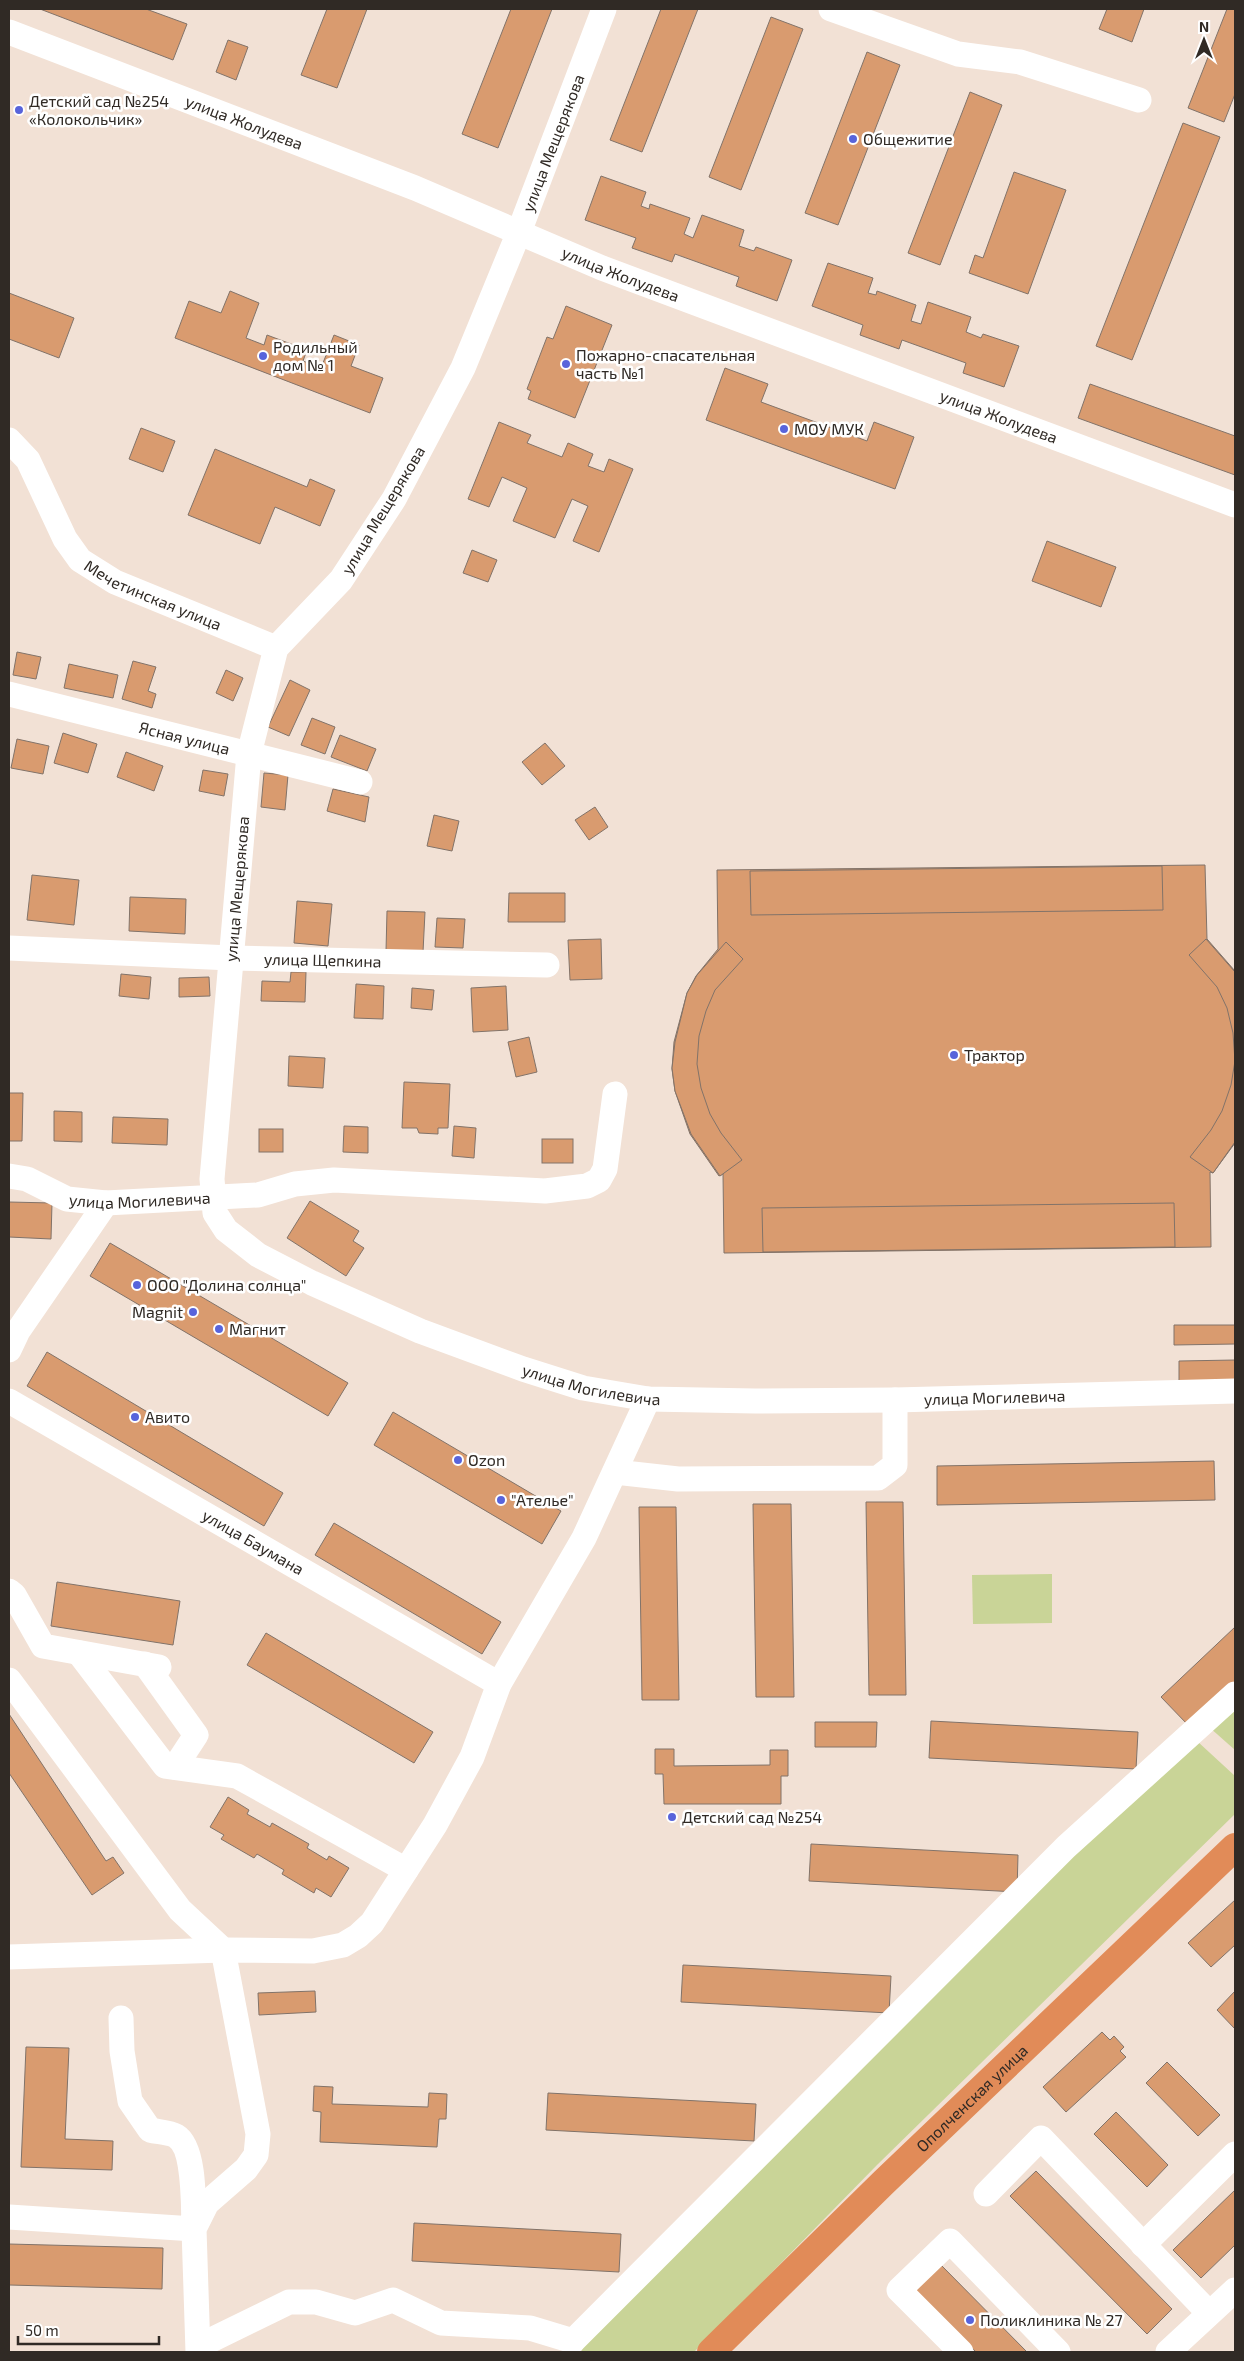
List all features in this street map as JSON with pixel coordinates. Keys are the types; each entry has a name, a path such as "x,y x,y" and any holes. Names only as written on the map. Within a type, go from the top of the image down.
{"highway":[{"name":"Ополченская улица","path":"711,2352 884,2182 1235,1846"}],"street":[{"name":"улица Мещерякова","path":"212,1196 249,754 276,648 341,580 394,499 463,368 519,232 604,9"},
{"path":"832,9 958,54 1020,62 1139,100"},
{"name":"улица Жолудева","path":"9,32 415,188 602,268 1235,505"},
{"name":"Мечетинская улица","path":"9,440 28,460 65,539 80,560 116,582 276,648"},
{"name":"Ясная улица","path":"9,694 360,782"},
{"name":"улица Щепкина","path":"9,948 231,958 547,965"},
{"path":"212,1196 258,1195 295,1184 334,1180 546,1190 587,1186 599,1180 605,1169 615,1094"},
{"name":"улица Могилевича","path":"9,1176 27,1179 67,1199 106,1203 212,1196 214,1213 226,1230 258,1255 312,1283 420,1331 523,1369 582,1388 648,1399 895,1400 1235,1391"},
{"path":"9,1350 18,1331 106,1203"},
{"path":"9,1957 223,1950 313,1951 342,1944 358,1936 372,1923 406,1870 472,1757 499,1684 584,1538 648,1399"},
{"path":"615,1472 678,1479 878,1478 894,1465 895,1400"},
{"name":"улица Баумана","path":"9,1401 499,1684"},
{"path":"9,1591 14,1595 43,1646 152,1666 196,1735 175,1767"},
{"path":"80,1653 165,1766 237,1776 406,1870"},
{"path":"9,1680 180,1910 223,1950 258,2134 256,2155 246,2169 207,2203 194,2229"},
{"path":"121,2018 122,2051 130,2101 150,2130 176,2136 185,2147 190,2162 199,2349 289,2302 316,2302 356,2314 393,2300 441,2323 530,2328 573,2340 1066,1848 1235,1694"},
{"path":"986,2194 1041,2138 1209,2313"},
{"path":"1144,2245 1235,2154"},
{"path":"9,2217 194,2229"},
{"path":"961,2352 899,2290 950,2241 1058,2352"},
{"path":"1168,2352 1235,2290"}],"green space":[{"path":"1052,1574 1052,1623 973,1624 972,1575"},
{"path":"1235,1703 1235,1750 1209,1727"},
{"path":"1197,1741 1235,1776 1235,1814 877,2165 694,2352 581,2352 587,2339 1004,1917"}],"building":[{"path":"40,9 146,9 187,24 173,60"},
{"path":"327,9 367,9 337,88 301,75"},
{"path":"511,9 552,9 498,148 462,134"},
{"path":"661,9 698,9 642,152 610,140"},
{"path":"1107,9 1144,9 1132,42 1099,29"},
{"path":"1227,9 1235,9 1235,94 1224,122 1188,108"},
{"path":"771,17 803,29 741,190 709,177"},
{"path":"228,40 248,47 236,80 216,72"},
{"name":"Общежитие","path":"867,52 900,65 838,225 805,213"},
{"name":"Общежитие","path":"970,92 1002,105 940,265 908,253"},
{"path":"1183,123 1220,137 1132,360 1096,346"},
{"path":"1014,172 1066,190 1028,294 969,273 975,255 983,258"},
{"path":"601,176 646,192 641,206 649,209 650,204 690,218 684,234 693,238 702,215 744,230 739,246 754,251 756,247 792,260 777,301 736,286 739,277 675,254 672,262 632,248 636,238 585,220"},
{"path":"828,263 873,278 868,293 876,295 877,291 916,305 911,321 921,324 928,302 971,317 966,332 981,338 983,334 1019,346 1004,387 963,373 966,363 902,340 899,349 860,335 863,325 812,306"},
{"name":"Родильный дом № 1","path":"230,291 259,303 246,338 264,345 267,335 307,350 303,361 321,368 334,335 359,345 351,366 383,378 370,413 175,338 189,301 221,313"},
{"path":"9,293 74,318 59,358 9,339"},
{"name":"Пожарно-спасательная часть №1","path":"566,306 612,325 575,418 528,399 531,391 527,389 547,337 553,339"},
{"name":"МОУ МУК","path":"725,368 768,384 761,402 867,441 874,422 914,437 895,489 706,420"},
{"path":"1090,384 1235,436 1235,475 1078,418"},
{"path":"499,422 531,435 527,443 562,457 568,443 593,454 588,466 604,472 609,459 633,469 599,552 573,541 588,506 572,499 555,538 513,521 527,488 502,477 489,507 468,499"},
{"path":"141,428 175,441 163,472 129,459"},
{"path":"215,449 307,487 310,479 335,490 320,526 275,507 260,544 188,515"},
{"path":"1047,541 1116,567 1101,607 1032,581"},
{"path":"472,550 497,560 488,582 463,573"},
{"path":"17,652 41,657 36,679 13,675"},
{"path":"133,661 156,667 148,691 156,694 152,708 122,699"},
{"path":"69,664 118,675 113,698 64,688"},
{"path":"226,670 243,678 233,701 216,693"},
{"path":"290,680 310,690 289,736 268,727"},
{"path":"312,718 335,727 325,754 301,745"},
{"path":"63,733 97,744 88,773 54,763"},
{"path":"340,735 376,749 367,771 331,757"},
{"path":"17,739 49,746 43,774 11,768"},
{"path":"545,743 565,766 542,785 522,762"},
{"path":"126,752 163,766 154,791 117,777"},
{"path":"203,770 228,774 224,796 199,791"},
{"path":"264,773 288,775 285,810 261,807"},
{"path":"333,789 369,797 365,822 327,811"},
{"path":"595,807 608,827 589,840 575,820"},
{"path":"434,815 459,821 452,851 427,846"},
{"name":"Трактор","path":"1205,865 1207,939 1235,971 1235,1143 1213,1173 1210,1172 1211,1247 724,1253 723,1174 719,1176 690,1134 675,1091 672,1069 674,1042 687,993 696,976 718,949 717,870"},
{"path":"1162,866 1163,910 751,915 750,871"},
{"path":"32,875 79,880 74,925 27,920"},
{"path":"509,893 565,893 565,922 508,922"},
{"path":"130,897 186,899 185,934 129,931"},
{"path":"297,901 332,904 328,946 294,943"},
{"path":"387,911 425,912 423,952 386,951"},
{"path":"437,918 465,919 463,948 435,947"},
{"path":"601,939 602,979 570,980 568,940"},
{"path":"1206,939 1235,972 1235,1061 1233,1033 1227,1008 1217,987 1189,955"},
{"path":"726,942 743,959 715,990 706,1011 699,1036 697,1064 701,1088 710,1114 721,1133 742,1160 720,1176 691,1134 675,1091 672,1068 675,1042 687,993 697,975"},
{"path":"291,972 306,972 305,1002 261,1001 262,981 290,982"},
{"path":"121,974 151,977 149,999 119,996"},
{"path":"209,977 210,996 179,997 179,978"},
{"path":"356,984 384,986 383,1019 354,1018"},
{"path":"506,986 508,1030 473,1032 471,988"},
{"path":"412,988 434,990 432,1010 411,1008"},
{"path":"529,1037 537,1072 516,1077 508,1042"},
{"path":"289,1056 325,1058 323,1088 288,1086"},
{"path":"1235,1061 1235,1142 1213,1173 1190,1157 1211,1130 1222,1111 1231,1085"},
{"path":"404,1082 450,1084 448,1128 438,1128 438,1134 419,1133 417,1128 402,1128"},
{"path":"9,1093 23,1093 22,1141 9,1141"},
{"path":"54,1111 82,1112 82,1142 54,1141"},
{"path":"113,1117 168,1119 167,1145 112,1143"},
{"path":"344,1126 368,1127 368,1153 343,1152"},
{"path":"454,1126 476,1128 474,1158 452,1156"},
{"path":"259,1129 283,1129 283,1152 259,1152"},
{"path":"542,1139 573,1139 573,1163 542,1163"},
{"path":"310,1201 359,1231 353,1241 364,1248 346,1276 287,1238"},
{"path":"9,1202 52,1203 51,1239 9,1237"},
{"path":"1174,1203 1175,1247 763,1252 762,1208"},
{"name":"Магнит","path":"110,1243 348,1383 328,1416 90,1276"},
{"path":"1174,1325 1235,1325 1235,1344 1174,1345"},
{"path":"47,1352 283,1493 264,1526 27,1386"},
{"path":"1235,1360 1235,1382 1179,1383 1179,1361"},
{"path":"393,1412 561,1511 542,1544 374,1445"},
{"path":"1214,1461 1215,1500 937,1505 937,1466"},
{"path":"866,1502 903,1502 906,1695 869,1695"},
{"path":"753,1504 791,1504 794,1697 756,1697"},
{"path":"639,1507 676,1507 679,1700 642,1700"},
{"path":"334,1523 501,1622 482,1654 315,1555"},
{"path":"57,1582 180,1601 173,1645 51,1626"},
{"path":"1235,1627 1235,1681 1188,1725 1161,1697"},
{"path":"266,1633 433,1732 414,1763 247,1665"},
{"path":"9,1714 106,1861 113,1857 124,1873 92,1895 9,1773"},
{"path":"931,1721 1138,1732 1136,1769 929,1758"},
{"path":"815,1722 877,1722 876,1747 815,1747"},
{"path":"655,1749 674,1749 674,1766 770,1765 770,1750 788,1750 788,1776 781,1776 781,1804 664,1804 663,1774 655,1774"},
{"path":"228,1797 249,1810 247,1814 270,1827 272,1823 309,1844 307,1848 327,1860 329,1856 349,1868 331,1897 316,1888 314,1893 282,1874 284,1870 257,1854 254,1858 221,1839 224,1835 210,1827"},
{"path":"811,1844 1018,1855 1017,1892 809,1881"},
{"path":"1235,1900 1235,1945 1211,1967 1188,1943"},
{"path":"683,1965 891,1976 889,2013 681,2002"},
{"path":"315,1991 316,2012 259,2015 258,1993"},
{"path":"1235,1991 1235,2029 1217,2010"},
{"path":"1102,2032 1110,2040 1114,2036 1124,2047 1120,2051 1126,2057 1066,2112 1043,2087"},
{"path":"26,2047 69,2048 65,2139 113,2141 112,2170 21,2167"},
{"path":"1167,2062 1220,2115 1198,2136 1146,2083"},
{"path":"314,2086 333,2087 332,2104 428,2107 429,2093 447,2094 446,2119 439,2119 437,2147 320,2142 321,2112 313,2111"},
{"path":"548,2093 756,2104 754,2141 546,2130"},
{"path":"1116,2112 1168,2165 1147,2187 1094,2134"},
{"path":"1036,2171 1172,2309 1147,2334 1010,2196"},
{"path":"1235,2190 1235,2245 1201,2278 1173,2250"},
{"path":"414,2223 621,2234 619,2272 412,2261"},
{"path":"9,2244 163,2248 162,2289 9,2285"},
{"name":"Поликлиника № 27","path":"939,2263 1027,2352 976,2352 913,2288"}],"place":[{"name":"Детский сад №254 «Колокольчик»","path":"19,110"},
{"name":"Общежитие","path":"853,139"},
{"name":"Родильный дом № 1","path":"263,356"},
{"name":"Пожарно-спасательная часть №1","path":"566,364"},
{"name":"МОУ МУК","path":"784,429"},
{"name":"Трактор","path":"954,1055"},
{"name":"ООО \"Долина солнца\"","path":"137,1285"},
{"name":"Magnit","path":"193,1312"},
{"name":"Магнит","path":"219,1329"},
{"name":"Авито","path":"135,1417"},
{"name":"Ozon","path":"458,1460"},
{"name":"\"Ателье\"","path":"501,1500"},
{"name":"Детский сад №254","path":"672,1817"},
{"name":"Поликлиника № 27","path":"970,2320"}]}
